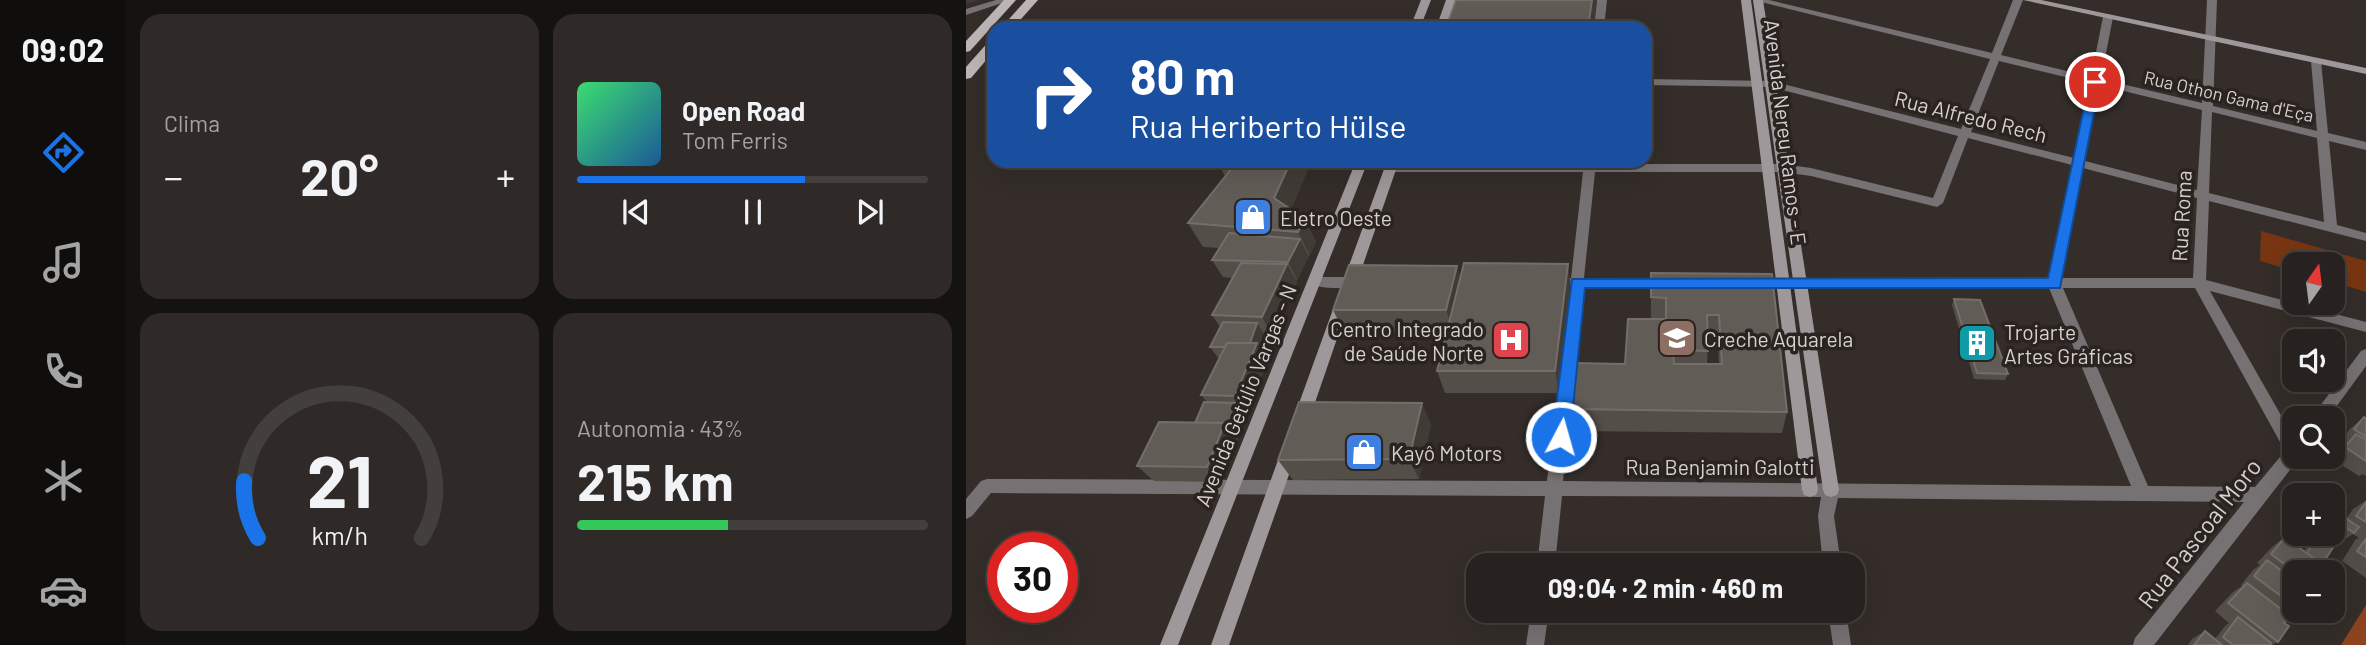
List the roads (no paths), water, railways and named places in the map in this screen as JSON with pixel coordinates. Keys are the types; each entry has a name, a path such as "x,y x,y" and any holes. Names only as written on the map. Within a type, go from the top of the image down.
{"main road":[{"path":"990,21 1008,0"},
{"path":"1013,21 1032,0"},
{"path":"966,48 987,24"},
{"path":"966,75 987,51"}],"street":[{"path":"966,12 1008,0"},
{"path":"1418,21 1426,0"},
{"path":"1444,21 1451,0"},
{"path":"1600,21 1602,0"},
{"name":"Avenida Nereu Ramos - E","path":"1746,0 1783,168 1801,284 1831,490 1826,516 1831,553"},
{"name":"Avenida Nereu Ramos - E","path":"1758,0 1768,168 1794,376 1810,490 1826,516"},
{"name":"Rua Othon Gama d'Eça","path":"1758,0 2366,146"},
{"path":"1652,166 1783,168 1811,172 1937,203 2018,0"},
{"path":"2028,0 2366,71"},
{"name":"Rua Roma","path":"2212,0 2199,283 2282,431"},
{"path":"2108,17 2054,284 2143,494"},
{"path":"2316,61 2331,228"},
{"name":"Rua Alfredo Rech","path":"1652,82 1764,84 2366,237"},
{"name":"Avenida Getúlio Vargas - N","path":"1170,645 1359,168"},
{"path":"1220,645 1391,168"},
{"path":"1547,553 1590,168"},
{"path":"1774,221 1791,221"},
{"path":"1314,282 1377,282"},
{"path":"1537,282 1688,283"},
{"path":"1742,284 2199,283 2366,327"},
{"path":"2328,406 2366,355"},
{"path":"1794,376 1815,376"},
{"name":"Rua Pascoal Moro","path":"2142,645 2282,468"},
{"name":"Rua Benjamin Galotti","path":"966,511 987,486 2262,495"},
{"path":"1535,645 1538,623"},
{"path":"1839,623 1842,645"}],"place":[{"name":"Eletro Oeste","path":"1253,217"},
{"name":"Creche Aquarela","path":"1677,338"},
{"name":"Centro Integrado de Saúde Norte","path":"1511,340"},
{"name":"Trojarte Artes Gráficas","path":"1977,343"},
{"name":"Kayô Motors","path":"1364,452"}]}
